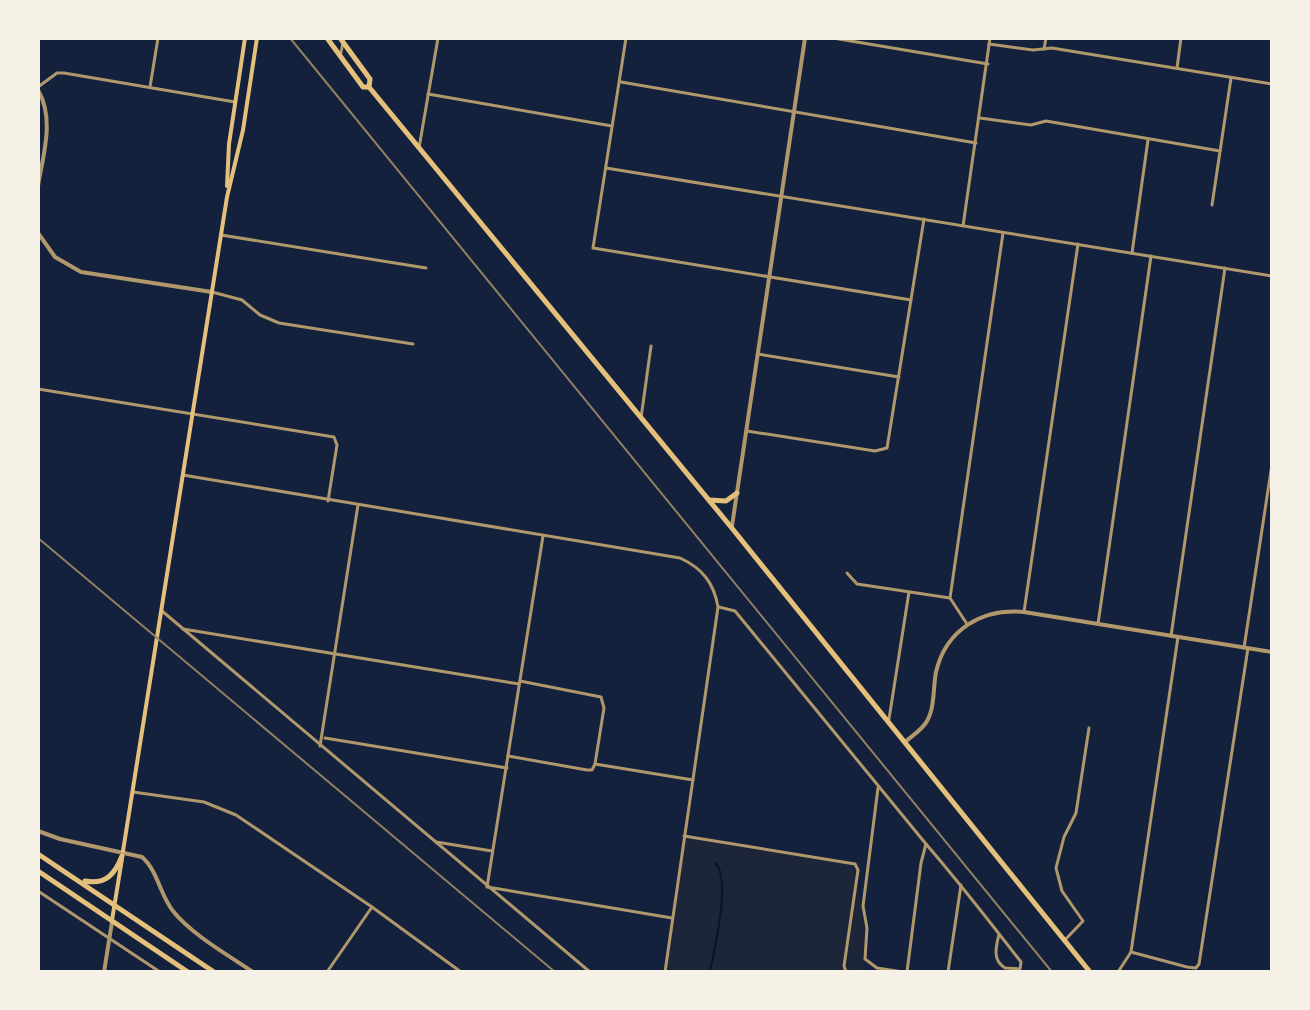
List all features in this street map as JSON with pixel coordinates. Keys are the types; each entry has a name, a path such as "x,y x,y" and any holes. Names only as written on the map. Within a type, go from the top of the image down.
{"main road":[{"path":"227,197 229,144 245,38"},
{"path":"112,920 227,197 243,130 257,38"},
{"path":"327,38 363,87 369,87"},
{"path":"342,40 370,79 369,87 731,527 1090,972"},
{"path":"709,500 726,501 737,493"},
{"path":"38,854 214,972"},
{"path":"79,880 104,881 113,874 123,854"},
{"path":"38,871 188,972"}],"street":[{"path":"150,87 158,38"},
{"path":"419,148 438,38"},
{"path":"626,38 593,248 911,300"},
{"path":"731,527 805,38"},
{"path":"833,38 988,64"},
{"path":"963,226 990,38"},
{"path":"1044,49 1046,38"},
{"path":"1177,68 1181,38"},
{"path":"340,57 342,40"},
{"path":"989,44 1033,50 1052,48 1272,84"},
{"path":"38,186 47,119 38,89 57,73 235,102"},
{"path":"1212,205 1231,77"},
{"path":"620,82 976,143"},
{"path":"428,94 612,126"},
{"path":"980,118 1031,125 1046,121 1220,151"},
{"path":"1132,253 1148,140"},
{"path":"606,168 1272,276"},
{"path":"747,431 883,451 889,446 924,219"},
{"path":"967,624 950,598 1003,232"},
{"path":"38,233 44,245 67,266 81,272 237,297 260,315 279,323 413,344"},
{"path":"221,235 426,268"},
{"path":"1024,612 1078,244"},
{"path":"38,249 44,245"},
{"path":"1098,624 1151,256"},
{"path":"1118,972 1131,952 1225,268"},
{"path":"641,418 651,346"},
{"path":"758,354 899,377"},
{"path":"38,389 322,433 337,439 328,501"},
{"path":"1131,952 1187,967 1196,968 1199,964 1272,464"},
{"path":"183,475 683,559 708,579 718,607 665,972"},
{"path":"320,746 324,738 358,505"},
{"path":"487,887 543,536"},
{"path":"847,573 857,584 950,598"},
{"path":"888,723 909,592"},
{"path":"718,607 735,611 961,885 1021,962 1020,969 1005,968 997,962 995,952 999,934"},
{"path":"161,610 590,972"},
{"path":"904,743 927,721 939,661 953,637 967,624 996,612 1024,612 1272,652"},
{"path":"183,629 601,697 604,708 592,770 508,756"},
{"path":"1064,941 1083,921 1062,891 1056,868 1064,837 1076,813 1089,728"},
{"path":"324,738 507,768"},
{"path":"595,764 693,780"},
{"path":"878,788 863,906 867,928 865,954 871,966 905,972 926,844"},
{"path":"133,792 204,802 236,815 461,972"},
{"path":"38,831 145,859 169,905 184,923 253,972"},
{"path":"684,836 855,864 858,870 844,966 846,972"},
{"path":"436,842 493,851"},
{"path":"948,972 961,885"},
{"path":"487,887 672,918"},
{"path":"38,891 160,972"},
{"path":"327,972 372,907"},
{"path":"104,972 112,920"}],"shaded area":[{"path":"684,836 852,863 867,928 863,970 878,972 665,972"}],"waterway":[{"path":"710,972 722,898 720,871 715,863"}],"railway":[{"path":"290,38 1052,972"},
{"path":"38,538 555,972"}]}
